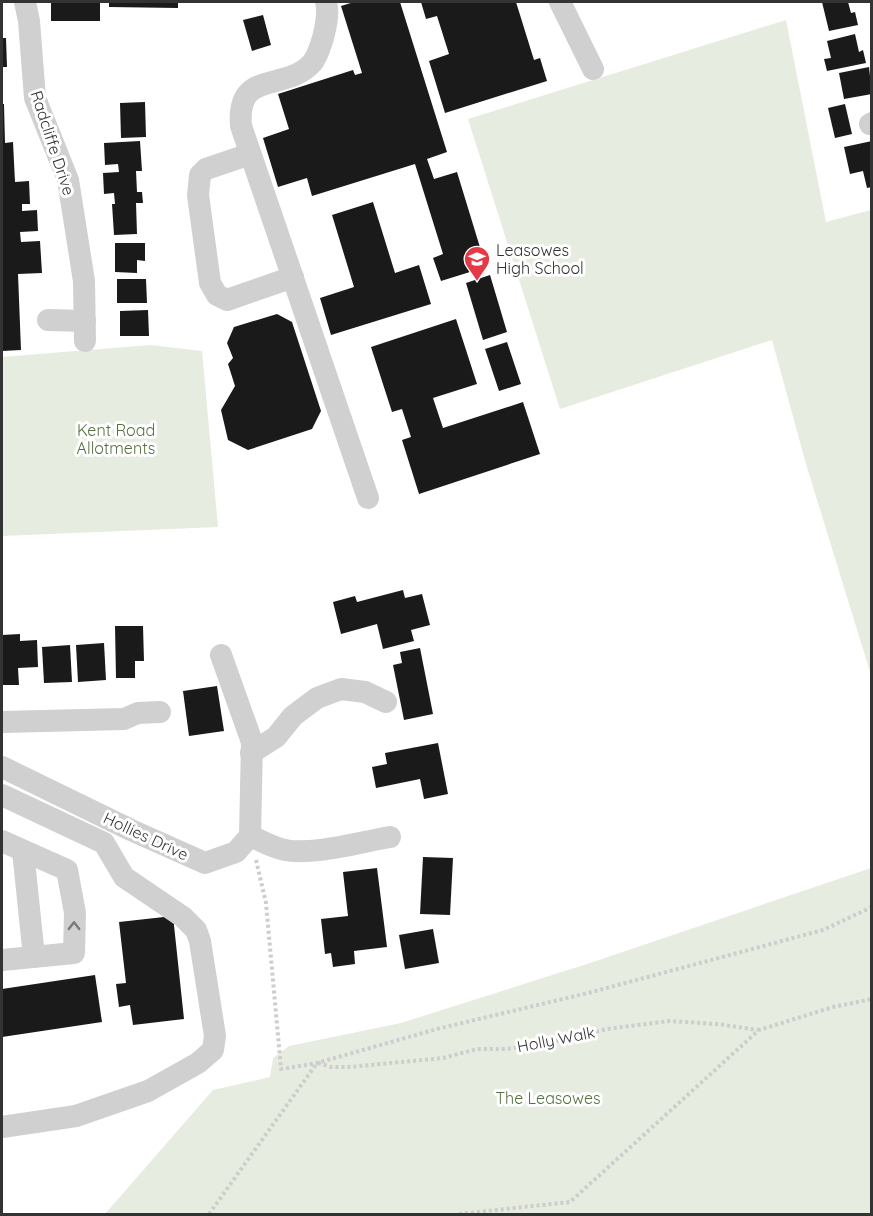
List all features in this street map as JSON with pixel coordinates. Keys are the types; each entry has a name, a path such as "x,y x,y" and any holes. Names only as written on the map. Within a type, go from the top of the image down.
{"street":[{"name":"Radcliffe Drive","path":"25,2 29,21 34,98 68,180 84,281 85,331 48,320"},
{"path":"326,2 328,8 324,34 319,52 312,63 295,75 252,89 241,106 241,126 368,498"},
{"path":"560,2 593,69"},
{"path":"250,154 206,169 202,171 198,180 210,283 217,295 227,300 293,277"},
{"path":"221,655 252,742 250,836 281,849 294,851 312,851 390,837"},
{"path":"251,753 276,737 293,717 317,698 341,689 365,692 386,702"},
{"path":"2,722 124,719 138,713 160,712"},
{"name":"Hollies Drive","path":"2,767 131,830 205,863 236,852 250,836"},
{"path":"2,795 104,843 124,876 183,917 196,930 200,942 215,1036 213,1050 198,1063 148,1091 76,1116 2,1127"},
{"path":"2,841 67,870 75,913 74,953 2,960"},
{"path":"24,851 34,957"}],"path":[{"path":"250,836 266,903 281,1069 317,1063 436,1029 588,993 823,930 872,907"},
{"path":"459,1215 570,1202 759,1030 833,1007 872,999"},
{"name":"Holly Walk","path":"317,1063 331,1067 350,1067 443,1058 477,1048 506,1049 543,1044 607,1029 669,1021 759,1030"},
{"path":"209,1215 317,1063"}],"green space":[{"path":"786,20 826,222 871,210 871,675 806,464 772,340 560,409 468,119"},
{"name":"Kent Road Allotments","path":"150,345 202,351 218,527 2,536 2,357"},
{"name":"The Leasowes","path":"871,868 871,1214 105,1214 213,1090 270,1077 273,1058 289,1046 401,1023 587,964"}],"building":[{"path":"51,2 100,2 100,21 51,21"},
{"path":"109,2 178,2 178,8 109,7"},
{"path":"354,2 400,2 447,152 427,159 434,179 457,172 486,267 441,281 433,258 443,254 415,164 312,196 307,178 278,187 263,138 289,129 278,94 353,70 355,75 362,73 341,6"},
{"path":"421,2 516,2 534,60 540,58 547,81 445,113 429,61 449,54 437,16 426,19"},
{"path":"822,2 848,2 851,13 855,12 858,25 829,31"},
{"path":"263,15 271,45 252,51 243,20"},
{"path":"855,34 859,52 863,50 866,63 827,71 824,59 831,58 827,41"},
{"path":"2,38 6,38 7,67 2,67"},
{"path":"869,67 872,94 844,99 839,73"},
{"path":"145,102 146,137 121,138 120,103"},
{"path":"2,104 4,104 5,143 13,142 15,182 29,181 30,204 22,204 22,211 37,210 38,231 20,232 21,242 40,241 42,273 18,274 21,350 2,351 3,275"},
{"path":"845,104 852,134 835,138 828,108"},
{"path":"140,141 142,171 136,171 137,192 142,192 143,203 136,203 137,234 114,235 112,204 115,204 114,193 104,194 103,173 119,172 118,164 105,165 104,143"},
{"path":"872,141 872,187 867,188 863,171 850,174 844,147"},
{"path":"373,202 395,273 419,265 431,304 331,335 320,298 354,287 332,215"},
{"path":"115,243 145,243 145,261 137,260 137,273 115,272"},
{"path":"490,275 507,332 483,340 466,283"},
{"path":"117,279 146,279 147,303 117,303"},
{"path":"148,310 149,336 120,336 120,311"},
{"path":"277,314 292,322 321,411 312,429 248,450 228,440 221,410 235,386 228,364 233,358 227,343 234,327"},
{"path":"456,319 477,384 433,398 443,428 523,402 540,454 419,494 402,440 411,437 402,409 392,412 371,347"},
{"path":"507,342 521,384 499,391 485,349"},
{"path":"403,590 405,598 422,594 430,625 411,630 414,641 383,649 377,624 341,634 333,602 355,596 357,602"},
{"path":"115,626 143,626 144,661 135,661 135,678 116,678"},
{"path":"20,634 20,641 37,640 38,667 18,668 19,685 3,685 2,635"},
{"path":"104,643 106,680 78,682 76,645"},
{"path":"70,645 72,682 44,683 42,647"},
{"path":"420,648 433,714 404,720 393,665 402,663 400,652"},
{"path":"217,686 224,731 189,736 183,691"},
{"path":"438,743 448,794 424,799 420,779 376,788 372,767 387,764 385,753"},
{"path":"423,857 453,858 450,915 420,914"},
{"path":"377,868 387,947 354,951 355,964 333,967 331,953 325,954 321,919 348,916 343,872"},
{"path":"173,916 184,1019 133,1025 130,1005 119,1007 116,984 126,983 119,922"},
{"path":"433,929 439,963 405,969 399,935"},
{"path":"95,975 102,1022 2,1037 2,989"}],"place":[{"name":"Leasowes High School","path":"477,282"}]}
